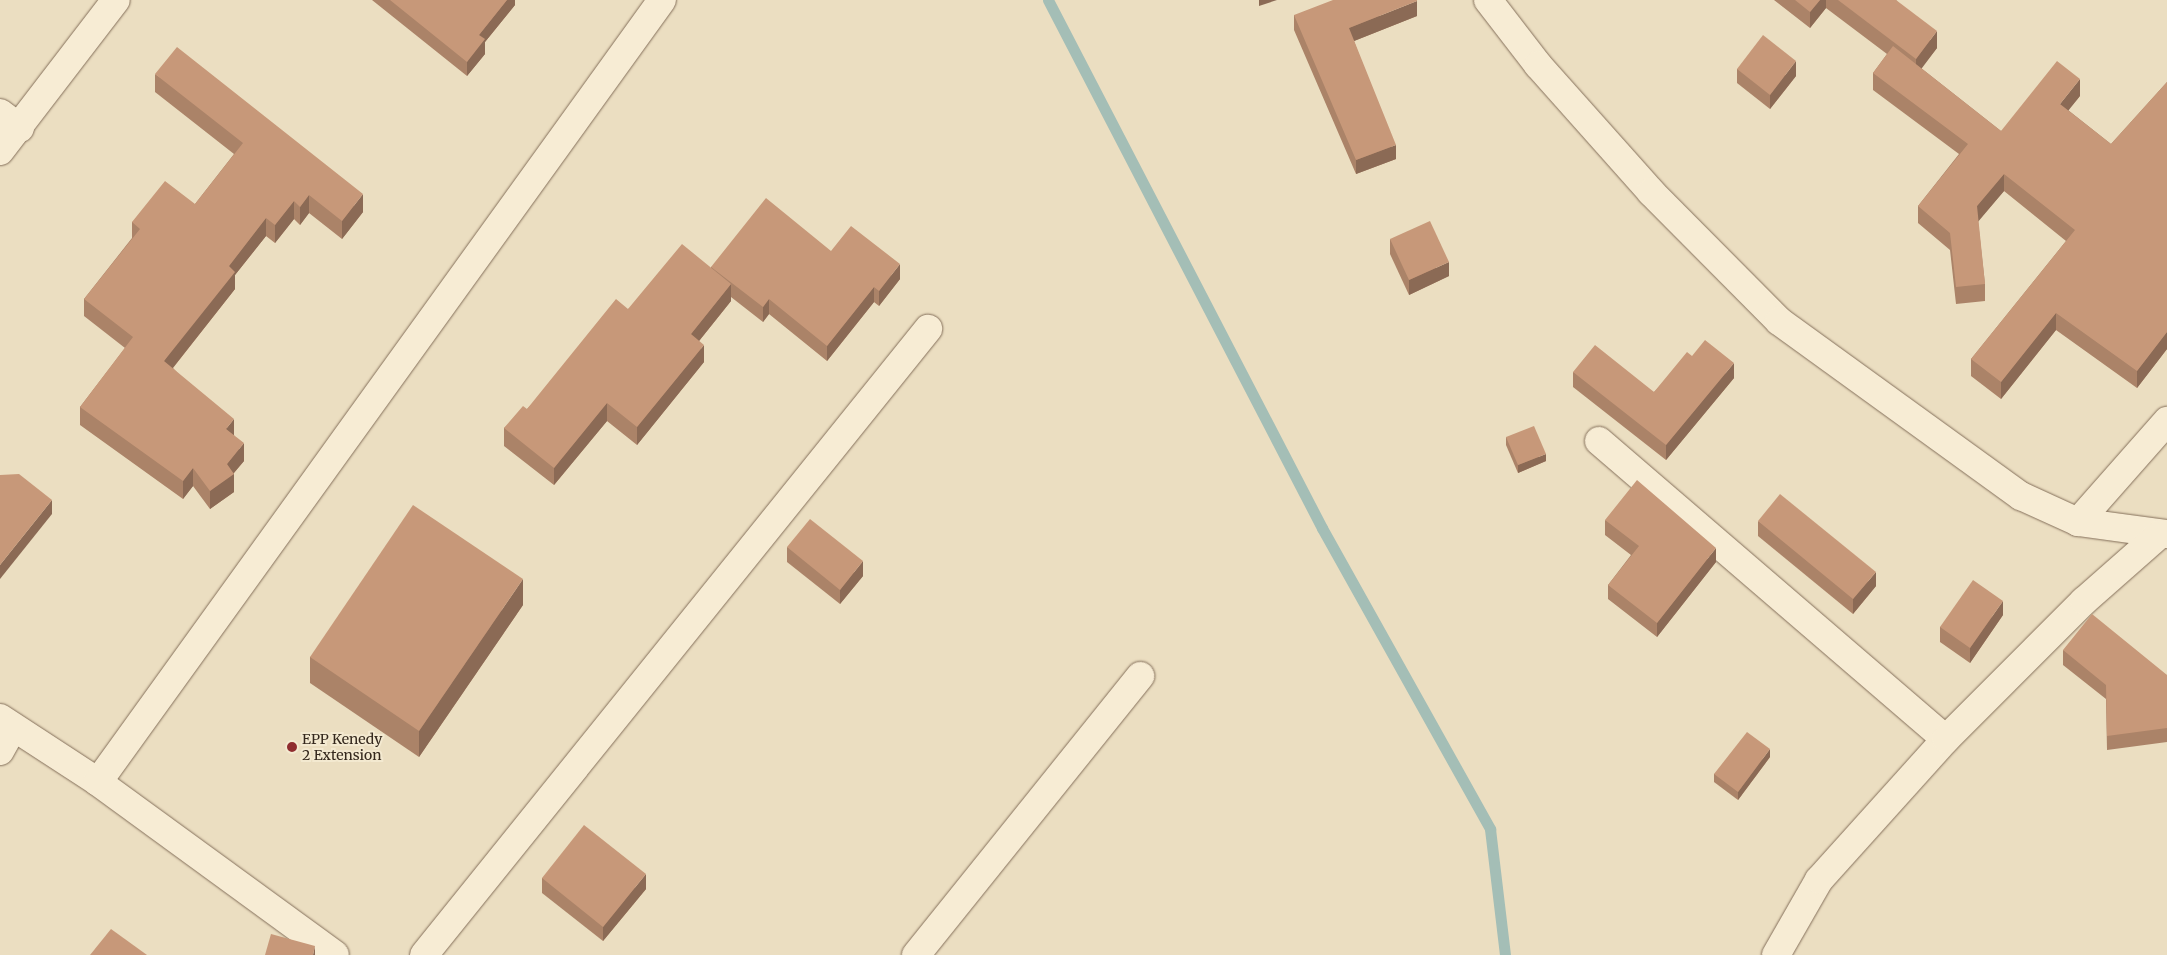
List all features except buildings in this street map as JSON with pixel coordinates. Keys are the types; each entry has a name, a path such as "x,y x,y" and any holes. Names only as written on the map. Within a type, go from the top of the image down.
{"street":[{"path":"0,151 10,120 116,0"},
{"path":"98,782 662,0"},
{"path":"1488,0 1538,65 1650,192 1779,321 2021,496 2078,522 2164,534"},
{"path":"424,955 928,329"},
{"path":"2078,522 2167,421"},
{"path":"1599,441 1946,739"},
{"path":"1776,955 1819,880 1946,739 2084,601 2164,534"},
{"path":"916,955 1140,676"},
{"path":"0,751 7,723 98,782 335,955"}],"waterway":[{"path":"1048,0 1322,528 1490,829 1505,955"}],"place":[{"name":"EPP Kenedy 2 Extension","path":"292,747"}]}
